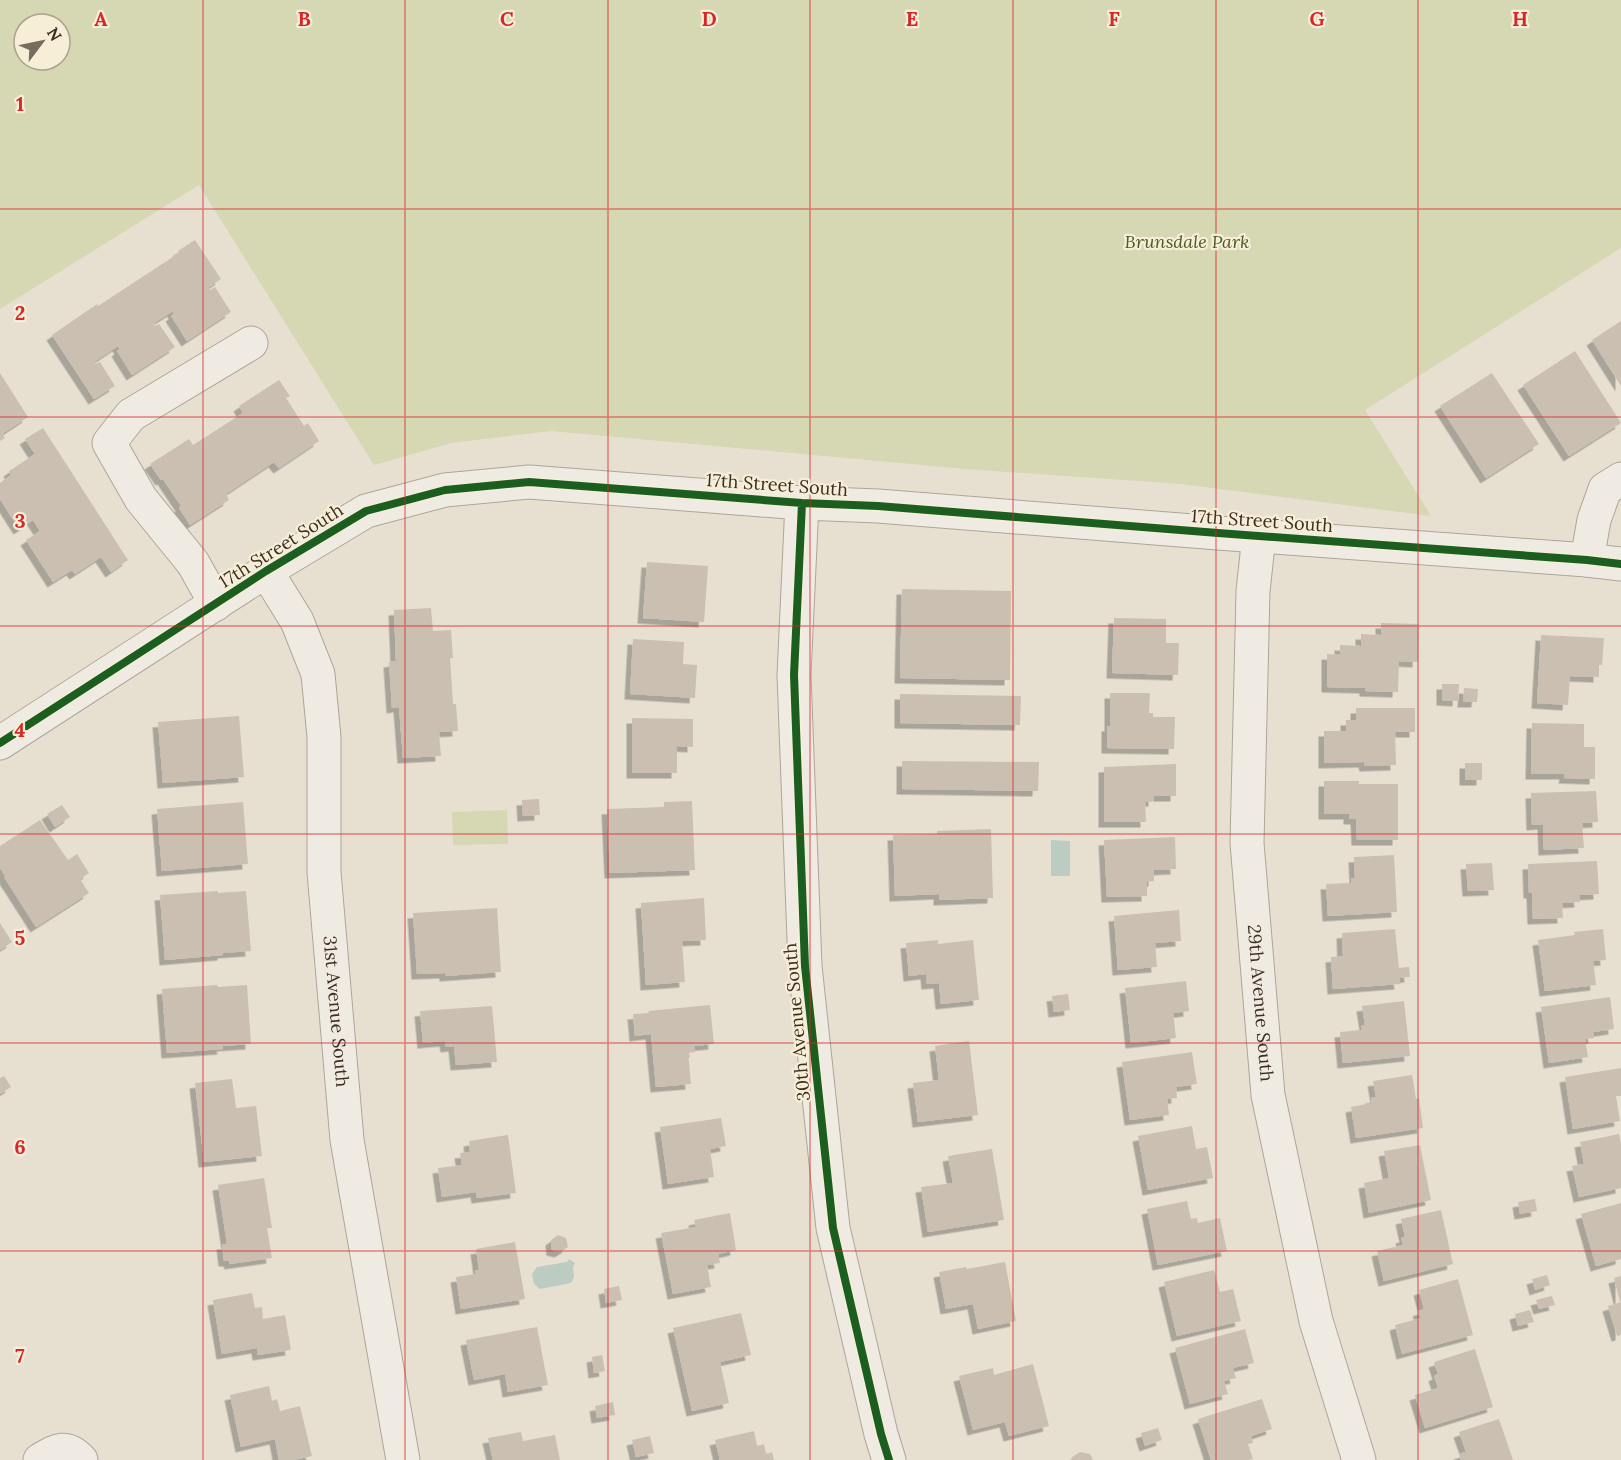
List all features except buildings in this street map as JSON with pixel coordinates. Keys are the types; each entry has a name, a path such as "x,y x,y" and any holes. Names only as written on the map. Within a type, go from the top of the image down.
{"street":[{"path":"216,604 193,563 141,500 109,442 131,415 251,343"},
{"path":"1587,560 1594,520 1605,489 1621,479"},
{"name":"17th Street South","path":"0,743 266,571 366,511 445,490 529,482 802,503 878,506 1621,564"},
{"name":"30th Avenue South","path":"802,503 794,675 805,966 833,1228 889,1460"},
{"name":"29th Avenue South","path":"1259,536 1253,591 1247,843 1268,1095 1316,1321 1359,1460"},
{"name":"31st Avenue South","path":"266,571 297,621 318,674 324,737 324,872 347,1140 403,1460"},
{"path":"40,1460 63,1449 73,1451 81,1460"}],"green space":[{"name":"Brunsdale Park","path":"0,0 1621,0 1621,248 1365,410 1431,516 1181,484 965,469 551,431 451,443 374,465 199,185 0,309"},
{"path":"507,810 508,844 453,845 452,812"}],"shaded area":[{"path":"1051,840 1070,841 1070,876 1051,876"},
{"path":"569,1259 575,1263 571,1283 540,1289 534,1284 532,1274 537,1267 567,1262"}],"cycle path":[{"path":"0,743 266,571 366,511 445,490 529,482 802,503 878,506 1621,564"},
{"path":"802,503 794,675 805,966 833,1228 889,1460"}]}
